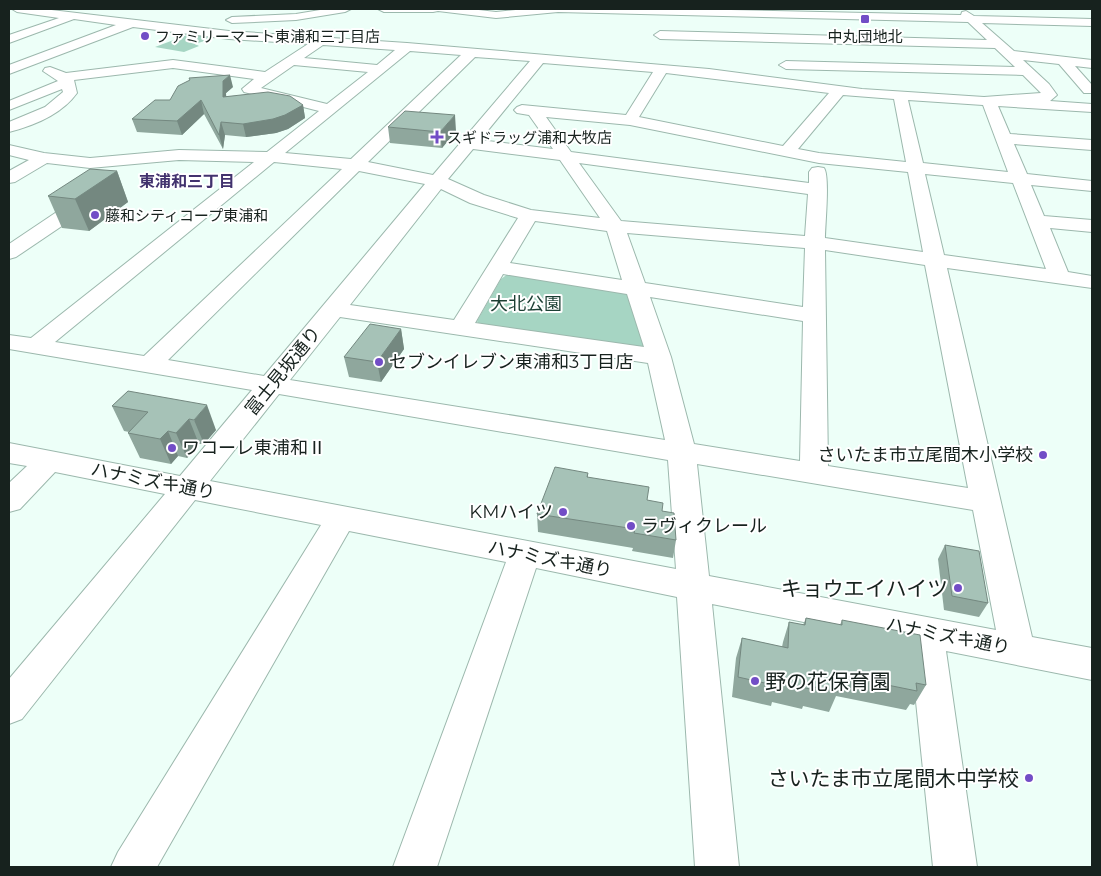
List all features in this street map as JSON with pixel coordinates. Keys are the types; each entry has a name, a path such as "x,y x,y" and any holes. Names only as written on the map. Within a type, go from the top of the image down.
{"street":[{"path":"20,9 75,12 229,35 474,53 537,54 673,66 831,87 862,93 1092,108"},
{"path":"262,11 228,15 245,19 296,17 345,9"},
{"path":"384,9 433,9"},
{"path":"442,9 454,9 479,14 511,15 564,9 765,12 973,20 1092,22"},
{"path":"961,9 1044,87 1050,95 1048,97 988,100"},
{"path":"1084,9 1092,13"},
{"path":"379,23 402,10"},
{"path":"245,19 262,11"},
{"path":"9,39 75,12"},
{"path":"765,12 781,51 831,87 956,89"},
{"path":"16,72 150,16"},
{"path":"160,26 192,18"},
{"path":"474,23 509,27"},
{"path":"985,32 1011,33"},
{"path":"660,35 917,68 1026,71"},
{"path":"436,49 451,39"},
{"path":"321,41 250,89 330,109"},
{"path":"150,364 474,53 494,43"},
{"path":"36,346 407,47"},
{"path":"781,51 1005,50 1069,62 1092,64"},
{"path":"1090,90 1069,62 1068,52 1092,52"},
{"name":"富士見坂通り","path":"9,707 497,108 537,54"},
{"path":"293,61 380,69"},
{"path":"9,106 58,75 83,62"},
{"path":"16,72 58,75 173,64 269,77"},
{"path":"630,120 673,66"},
{"path":"917,68 932,88"},
{"path":"9,127 62,104 70,93 58,75"},
{"path":"786,152 831,87"},
{"path":"1044,87 1090,90"},
{"path":"900,95 1017,649"},
{"path":"988,100 1060,278"},
{"path":"497,108 630,120 819,158 1092,186"},
{"path":"534,111 616,226 658,357 682,453 717,867"},
{"path":"1004,138 1092,145"},
{"path":"468,143 818,190"},
{"path":"9,150 44,158 90,163 179,155 270,157 356,165 437,181 476,199 528,215 616,226 815,243 1092,282"},
{"path":"9,178 44,158"},
{"path":"119,179 151,158"},
{"path":"814,473 815,243 819,158"},
{"path":"9,253 103,189"},
{"path":"460,328 528,215"},
{"path":"1037,220 1092,226"},
{"path":"497,267 636,290 815,316"},
{"path":"334,309 658,357"},
{"path":"9,342 987,502"},
{"name":"ハナミズキ通り","path":"9,453 1092,664"},
{"path":"9,501 49,461"},
{"path":"133,867 341,518"},
{"path":"415,867 525,555"},
{"path":"926,632 955,867"}],"green space":[{"path":"195,32 220,36 195,44 199,46 184,52 155,47"},
{"name":"大北公園","path":"509,273 627,293 646,345 642,348 479,326 477,321 501,279"}],"building":[{"path":"230,75 223,81 223,97 268,92 290,96 303,105 273,119 243,124 221,122 219,135 201,100 177,121 132,119 155,100 170,100 178,86 190,80 189,78"},
{"path":"405,111 455,115 440,132 388,127"},
{"path":"90,169 117,171 75,199 48,196"},
{"path":"370,324 401,329 377,362 344,357"},
{"path":"128,391 207,405 194,420 189,419 176,433 168,431 160,439 128,433 148,412 112,406"},
{"path":"555,467 588,473 587,477 649,487 647,500 663,503 662,511 674,513 676,540 634,533 635,529 537,514"},
{"path":"945,545 979,551 988,603 952,596"},
{"path":"806,618 842,625 842,620 920,635 926,685 916,683 917,691 838,675 838,692 810,686 810,689 778,682 778,686 738,677 742,638 788,648 789,622 805,625"}],"place":[{"name":"中丸団地北","path":"865,19"},
{"name":"ファミリーマート東浦和三丁目店","path":"145,36"},
{"name":"スギドラッグ浦和大牧店","path":"437,137"},
{"name":"藤和シティコープ東浦和","path":"95,215"},
{"name":"セブンイレブン東浦和3丁目店","path":"379,362"},
{"name":"ワコーレ東浦和Ⅱ","path":"172,448"},
{"name":"さいたま市立尾間木小学校","path":"1043,455"},
{"name":"KMハイツ","path":"563,512"},
{"name":"ラヴィクレール","path":"631,526"},
{"name":"キョウエイハイツ","path":"958,588"},
{"name":"野の花保育園","path":"755,681"},
{"name":"さいたま市立尾間木中学校","path":"1029,778"}],"district":[{"name":"東浦和三丁目","path":"187,181"}]}
